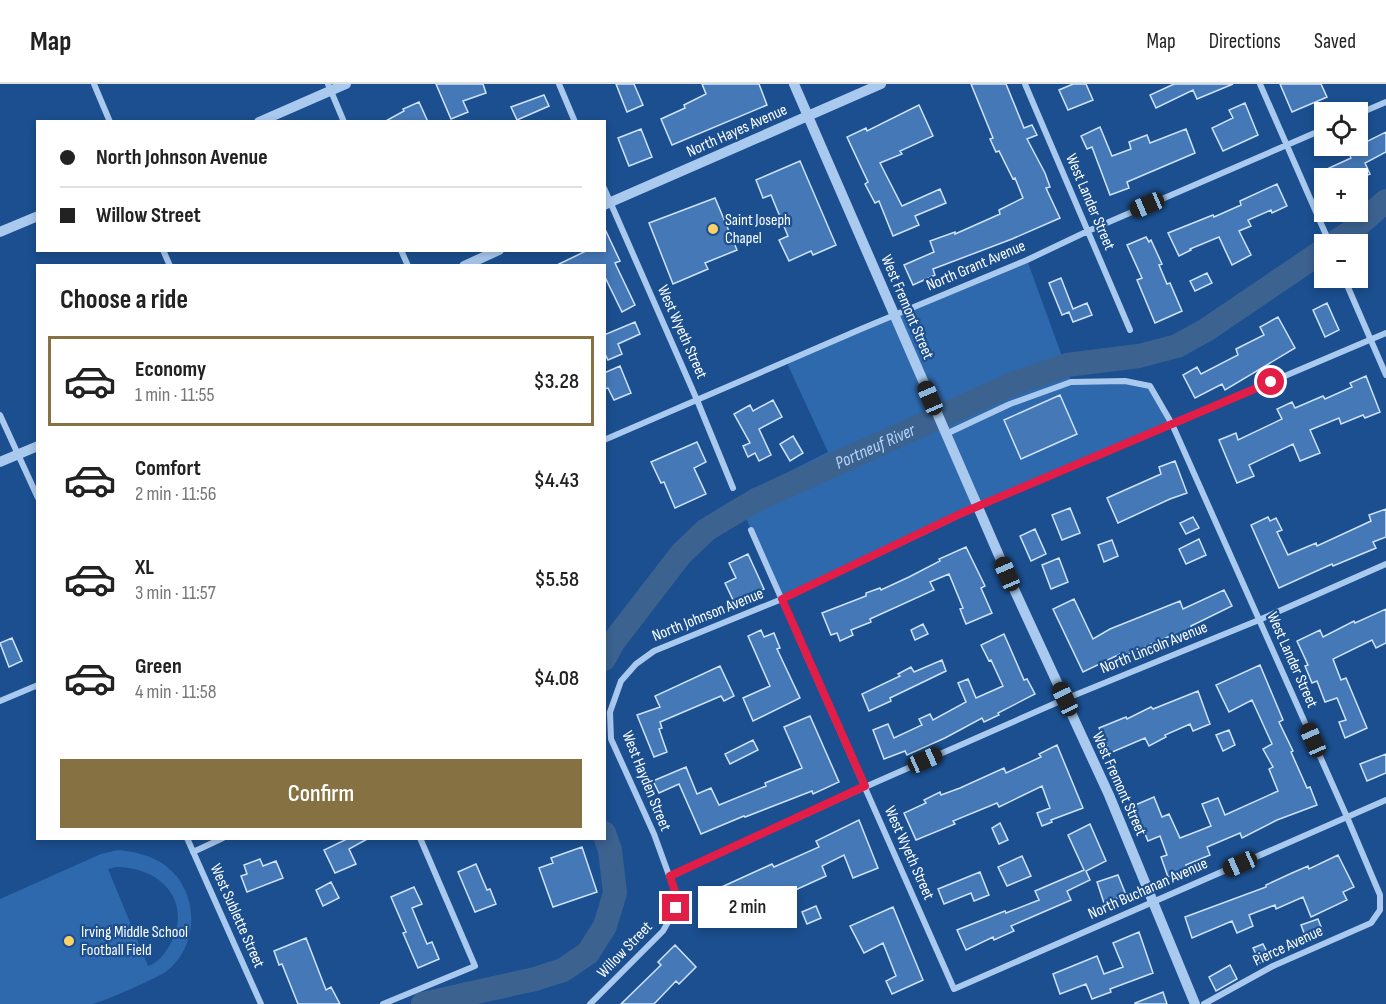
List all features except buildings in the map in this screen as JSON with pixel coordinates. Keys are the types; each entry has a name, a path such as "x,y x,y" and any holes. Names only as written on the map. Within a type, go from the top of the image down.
{"street":[{"path":"94,84 109,120"},
{"path":"263,120 330,87 346,84"},
{"path":"559,84 574,120"},
{"name":"West Fremont Street","path":"794,84 930,398 1109,795 1195,1004"},
{"name":"North Hayes Avenue","path":"608,204 881,84"},
{"name":"West Lander Street","path":"1025,84 1130,330"},
{"path":"1260,84 1325,234"},
{"path":"330,87 343,120"},
{"path":"1368,110 1386,102"},
{"name":"North Grant Avenue","path":"606,439 1026,260 1314,133"},
{"name":"West Wyeth Street","path":"608,204 697,400 734,488"},
{"path":"0,232 36,217"},
{"path":"468,264 495,252"},
{"path":"1348,288 1386,375"},
{"name":"North Johnson Avenue","path":"615,694 621,681 636,664 654,651 782,599 978,506 1386,333"},
{"name":"West Lander Street","path":"946,434 1010,404 1071,382 1125,381 1150,386 1172,423 1347,817 1380,895 1380,910"},
{"path":"0,415 36,493"},
{"path":"0,462 36,447"},
{"name":"West Wyeth Street","path":"751,530 954,989"},
{"name":"North Lincoln Avenue","path":"670,876 865,786 1386,564"},
{"path":"0,701 36,686"},
{"name":"West Hayden Street","path":"615,694 610,712 611,739 654,834 670,876"},
{"name":"North Buchanan Avenue","path":"954,989 1386,800"},
{"name":"West Sublette Street","path":"188,840 261,1004"},
{"path":"193,852 220,840"},
{"path":"383,1004 475,966 421,840"},
{"name":"Willow Street","path":"590,1004 663,931 676,908 675,892 670,876"},
{"name":"Pierce Avenue","path":"1203,1004 1273,966 1371,923 1380,910"}],"shaded area":[{"path":"1027,260 1071,381 1125,381 1150,386 1172,424 962,513 782,599 737,498 828,452 786,361"},
{"name":"Irving Middle School Football Field","path":"118,850 143,855 161,862 177,877 190,905 191,920 184,949 176,962 158,976 92,1004 0,1004 0,899 101,854","holes":["116,867 148,873 160,881 170,891 176,903 178,917 168,948 157,962 148,966 108,869"]}],"waterway":[{"name":"Portneuf River","path":"1347,234 1386,201"},
{"name":"Portneuf River","path":"606,655 614,641 681,554 706,530 756,500 1015,383 1067,365 1139,356 1177,346 1206,330 1314,257"},
{"name":"Portneuf River","path":"423,1004 535,979 563,970 588,953 605,926 615,893 610,850 606,839"}],"place":[{"name":"Saint Joseph Chapel","path":"713,229"},
{"name":"Irving Middle School Football Field","path":"69,941"}],"route":[{"path":"676,908 675,892 670,876 865,786 782,599 962,513 1271,382"}]}
